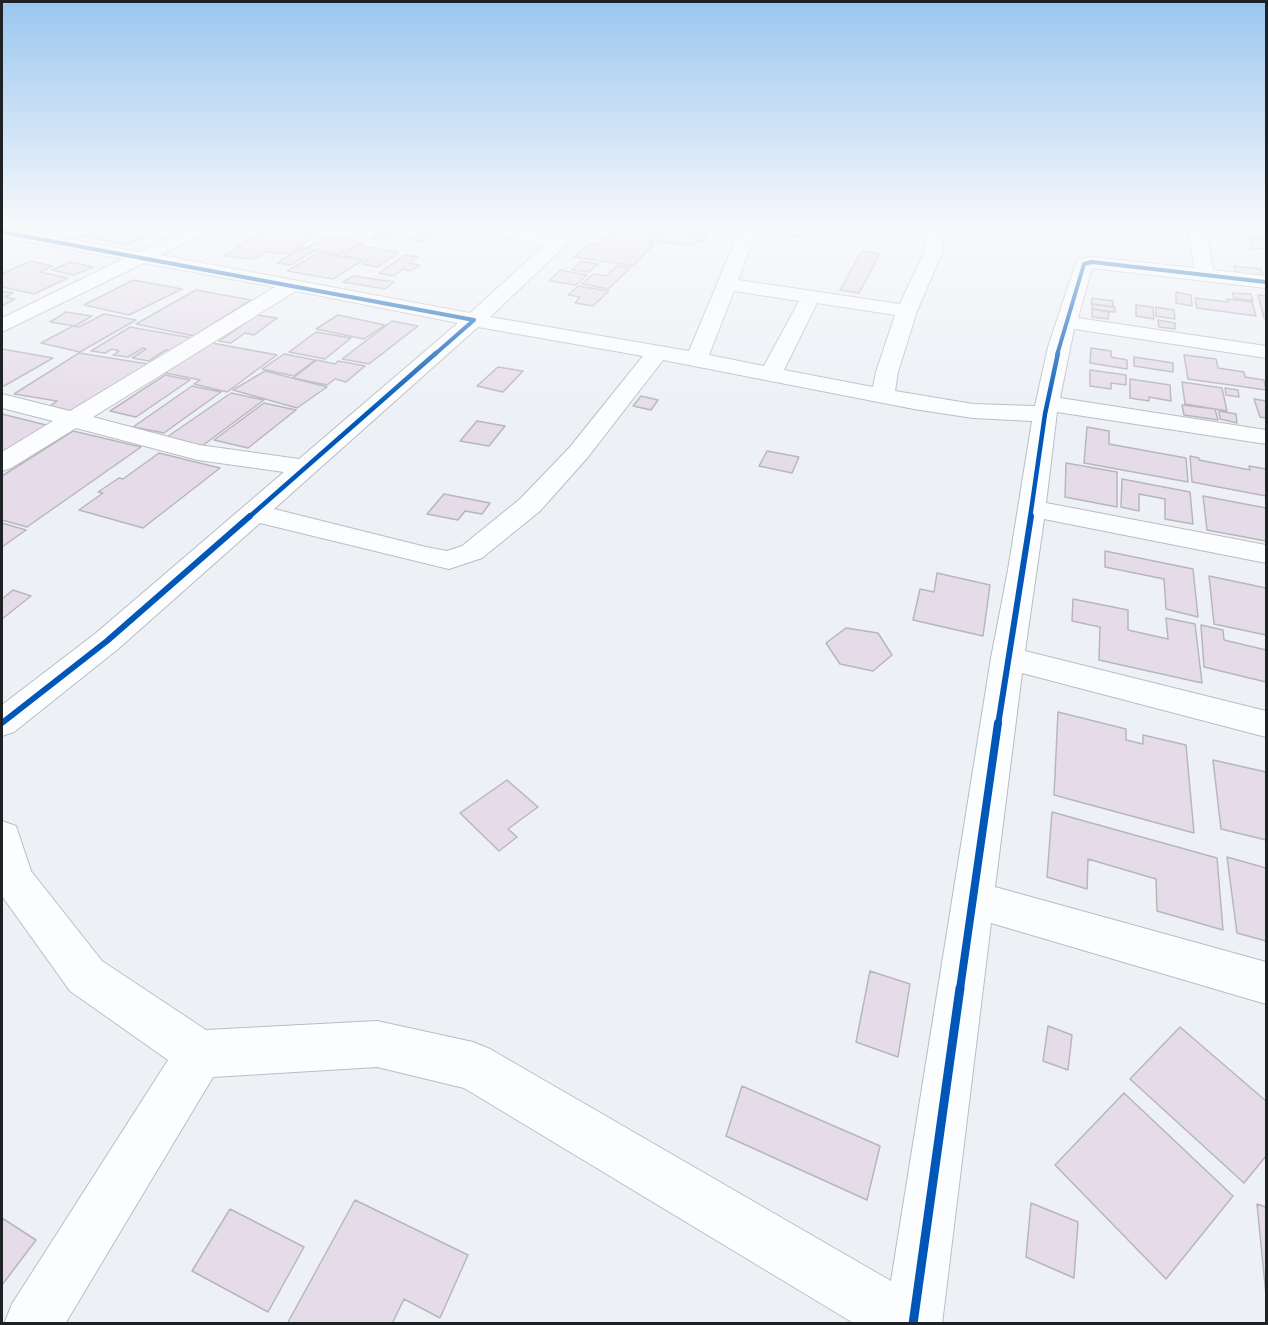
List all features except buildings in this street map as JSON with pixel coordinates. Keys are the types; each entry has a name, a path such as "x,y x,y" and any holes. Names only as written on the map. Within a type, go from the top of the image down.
{"street":[{"path":"2,326 77,289"},
{"path":"2,463 286,289"},
{"path":"312,289 973,411 1047,409 1266,437"},
{"path":"8,717 107,641 508,289"},
{"path":"697,359 725,289"},
{"path":"760,289 907,310"},
{"path":"883,396 887,372 916,289"},
{"path":"2,838 13,879 86,976 200,1054 377,1044 473,1066 912,1323 1007,658 1047,409 1066,322 1076,289"},
{"path":"771,374 810,296"},
{"path":"1066,322 1266,351"},
{"path":"255,513 426,556 449,560 472,552 530,505 579,452 656,354"},
{"path":"2,401 198,452 306,468"},
{"path":"1032,508 1266,554"},
{"path":"1007,658 1266,724"},
{"path":"973,900 1266,983"},
{"path":"32,1323 200,1054"}],"cycle path":[{"path":"2,723 107,641 474,320 315,289"},
{"path":"913,1324 1007,658 1023,570 1045,414 1059,347 1076,289"}]}
